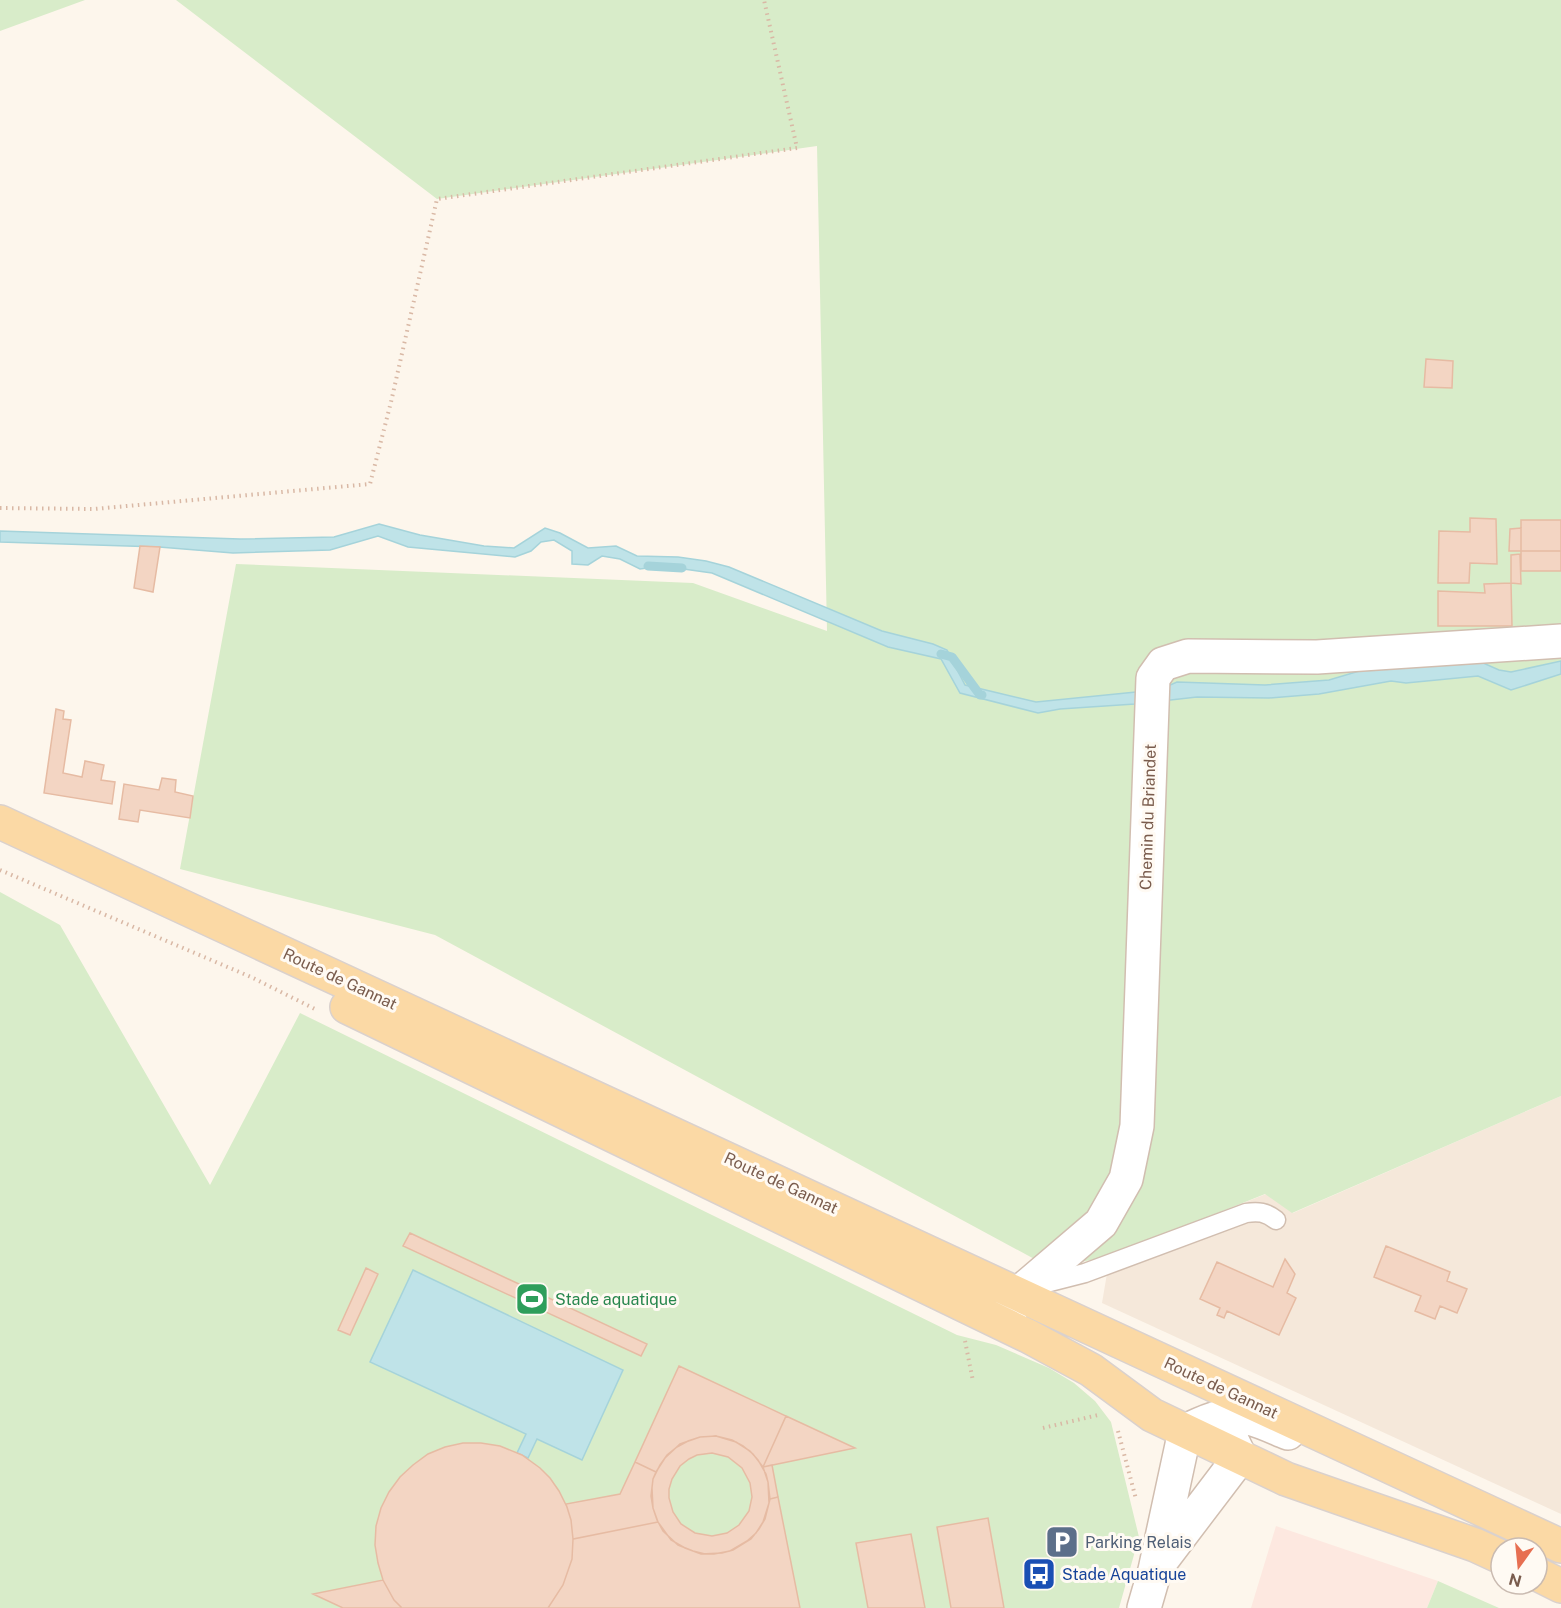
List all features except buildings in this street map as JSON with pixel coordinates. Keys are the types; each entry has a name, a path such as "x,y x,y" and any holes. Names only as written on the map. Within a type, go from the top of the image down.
{"main road":[{"name":"Route de Gannat","path":"0,822 1023,1290 1200,1378 1561,1546"},
{"name":"Route de Gannat","path":"0,845 219,945 1004,1324 1091,1370 1152,1415 1286,1479 1489,1551"}],"street":[{"name":"Chemin du Briandet","path":"1004,1324 1023,1290 1101,1223 1126,1179 1137,1126 1153,678 1163,664 1188,656 1317,657 1561,641"},
{"path":"1155,1570 1240,1457 1200,1378"},
{"path":"1144,1608 1155,1570 1185,1431 1221,1416 1236,1416 1257,1421 1293,1435 1505,1536"}],"lane":[{"path":"1023,1290 1085,1274 1246,1214 1267,1213 1276,1220"}],"path":[{"path":"0,508 94,509 369,484 391,402 436,199 797,148 764,0"},
{"path":"965,1339 973,1381"},
{"path":"1043,1428 1103,1414"}],"shaded area":[{"path":"1561,1096 1561,1514 1102,1303 1110,1256 1266,1194 1293,1213"},
{"path":"1276,1526 1438,1581 1427,1608 1251,1608"}],"green space":[{"path":"0,0 85,0 0,31"},
{"path":"176,0 1561,0 1561,1096 1292,1213 1265,1194 1110,1256 1076,1263 1038,1261 435,935 180,869 236,564 693,583 827,631 817,146 437,199"},
{"name":"Stade aquatique","path":"0,892 60,925 210,1185 300,1013 957,1335 996,1345 1049,1368 1074,1383 1095,1401 1111,1422 1139,1537 1119,1608 0,1608"},
{"path":"1438,1581 1499,1608 1427,1608"}],"water":[{"path":"379,524 420,535 484,546 514,548 545,528 588,548 616,546 637,556 678,557 729,567 882,631 933,644 947,650 965,685 1036,702 1154,692 1177,682 1265,685 1329,680 1393,661 1481,662 1499,670 1511,672 1561,661 1561,674 1511,690 1478,676 1406,683 1391,681 1319,694 1269,698 1197,697 1038,713 960,693 941,659 888,647 712,573 662,566 640,569 620,559 602,556 588,565 572,564 572,551 554,540 541,542 531,551 515,557 408,547 378,536 330,550 233,553 159,547 0,542 0,531 240,539 334,537"},
{"path":"413,1270 623,1370 582,1460 537,1439 528,1458 517,1453 526,1434 370,1362"}],"waterway":[{"path":"648,566 682,568"},
{"path":"941,654 952,657 982,695"}],"place":[{"name":"Stade aquatique","path":"532,1299"},
{"name":"Parking Relais","path":"1062,1542"},
{"name":"Stade Aquatique","path":"1039,1574"}]}
